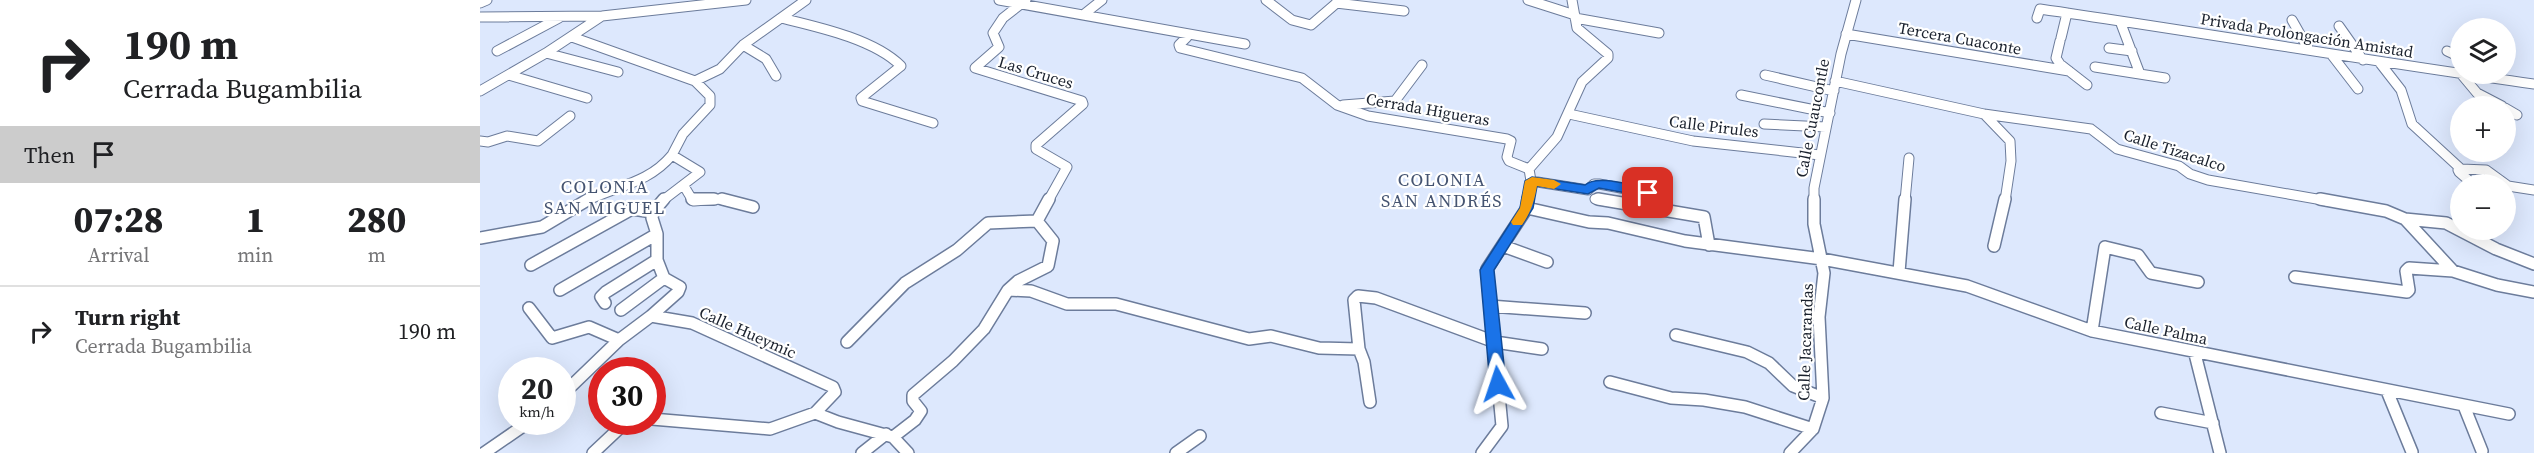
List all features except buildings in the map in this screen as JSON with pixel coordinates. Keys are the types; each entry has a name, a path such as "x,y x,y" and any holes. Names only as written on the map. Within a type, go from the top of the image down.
{"street":[{"path":"480,3 487,0"},
{"path":"480,11 604,10 686,0"},
{"path":"480,17 602,16 746,0"},
{"path":"695,81 720,69 743,45 806,0"},
{"path":"999,0 1186,37 1245,44"},
{"path":"1083,15 1102,0"},
{"path":"1266,0 1275,10 1306,25 1315,24 1338,1 1404,11"},
{"path":"1528,0 1575,17 1659,33"},
{"path":"1482,453 1502,426 1487,270 1527,208 1532,181 1529,169 1557,137 1582,82 1608,58 1608,54 1578,28 1572,0"},
{"name":"Calle Cuaucontle","path":"1822,258 1813,207 1820,155 1834,86 1856,0"},
{"name":"Las Cruces","path":"1023,3 995,28 993,33 999,47 975,68 1082,101 1083,104 1036,145 1036,149 1067,167 1037,221"},
{"path":"2067,13 2056,58 2087,85"},
{"name":"Privada Prolongación Amistad","path":"2039,14 2067,13 2450,73"},
{"path":"497,51 562,16"},
{"path":"480,91 546,53 602,16"},
{"path":"782,18 810,24 874,48 898,61 902,66 866,93 861,98 862,101 933,123"},
{"path":"2292,20 2309,50"},
{"path":"2120,21 2140,74"},
{"path":"2339,26 2363,60"},
{"name":"Tercera Cuaconte","path":"1846,34 2069,71"},
{"path":"480,238 537,229 591,198 647,178 666,164 683,134 710,105 710,96 695,81 572,37"},
{"name":"Cerrada Higueras","path":"1186,37 1179,45 1180,48 1254,64 1302,78 1337,105 1368,116 1507,139 1511,141 1507,157 1509,161 1529,169"},
{"path":"743,45 766,59 776,76"},
{"path":"2109,48 2132,51"},
{"path":"546,53 618,72"},
{"path":"2331,54 2358,88"},
{"path":"2380,63 2401,90 2412,124 2461,169 2486,170 2508,186 2534,190"},
{"path":"1337,105 1395,101 1422,65"},
{"path":"2095,67 2165,78"},
{"path":"509,75 587,98"},
{"name":"Calle Tizacalco","path":"1765,75 1984,114 2085,127 2096,131 2117,149 2178,166 2208,180 2386,211 2405,219 2446,223 2496,249 2534,264"},
{"name":"Privada Prolongación Amistad","path":"2516,81 2534,84"},
{"path":"2470,84 2483,96"},
{"path":"1742,95 1830,113"},
{"name":"Calle Pirules","path":"1569,114 1693,141 1820,155"},
{"path":"1984,114 2008,139 2011,146 2011,166 1994,246"},
{"path":"480,141 488,142 507,136 538,141 570,116"},
{"path":"1764,124 1826,127"},
{"path":"576,381 620,340 678,292 680,287 664,278 657,260 657,234 652,218 653,212 662,201 700,172 672,155"},
{"path":"1899,272 1909,158"},
{"path":"2460,174 2458,170 2461,169"},
{"path":"1532,181 1588,190 1594,184 1599,184 1648,193"},
{"path":"684,186 693,201 720,199 753,207"},
{"path":"1595,199 1701,216 1704,218 1709,245"},
{"name":"Calle Palma","path":"1527,208 1709,245 1822,258 1967,286 2092,331 2195,354 2509,414"},
{"path":"531,265 632,209 653,212"},
{"path":"2405,219 2452,271"},
{"path":"847,342 905,283 957,250 988,223 1037,221 1054,238 1055,246 1048,266 1018,281 1008,290 984,329 953,361 913,395 913,401 921,411 915,420 862,453"},
{"path":"561,290 657,234"},
{"path":"1503,246 1547,262"},
{"path":"2092,331 2105,247 2135,253 2143,260 2146,269 2158,276 2198,282"},
{"name":"Calle Jacarandas","path":"1790,453 1813,429 1823,398 1819,317 1824,273 1822,258"},
{"path":"605,303 601,297 606,292 657,260"},
{"path":"2295,277 2407,292 2409,290 2406,271 2409,268 2452,271 2497,285 2534,292"},
{"path":"621,310 664,278"},
{"path":"1008,290 1032,291 1067,304 1116,304 1249,339 1271,336 1319,348 1359,349"},
{"path":"1370,402 1364,362 1359,349 1354,300 1358,296 1364,296 1495,342 1542,349"},
{"path":"1490,306 1586,313"},
{"path":"529,308 552,338 589,327 620,340"},
{"name":"Calle Hueymic","path":"651,316 692,323 833,387 835,392 815,413"},
{"path":"1676,335 1747,352 1770,363 1793,386 1823,398"},
{"path":"2195,354 2220,453"},
{"path":"1610,382 1671,398 1704,400 1745,407 1813,429"},
{"path":"2387,391 2412,452"},
{"path":"2464,406 2482,451"},
{"path":"666,420 770,429 815,413 838,422 890,436 902,444 908,453"},
{"path":"2161,413 2214,423"},
{"path":"484,453 510,435"},
{"path":"593,453 612,435"},
{"path":"1176,453 1200,436"}],"slow traffic":[{"path":"1518,222 1527,208 1532,181 1554,184"}],"district":[{"name":"COLONIA SAN ANDRÉS","path":"1442,190"},
{"name":"COLONIA SAN MIGUEL","path":"605,198"}],"route":[{"path":"1498,384 1487,270 1527,208 1532,181 1588,190 1594,184 1599,184 1648,193"}]}
